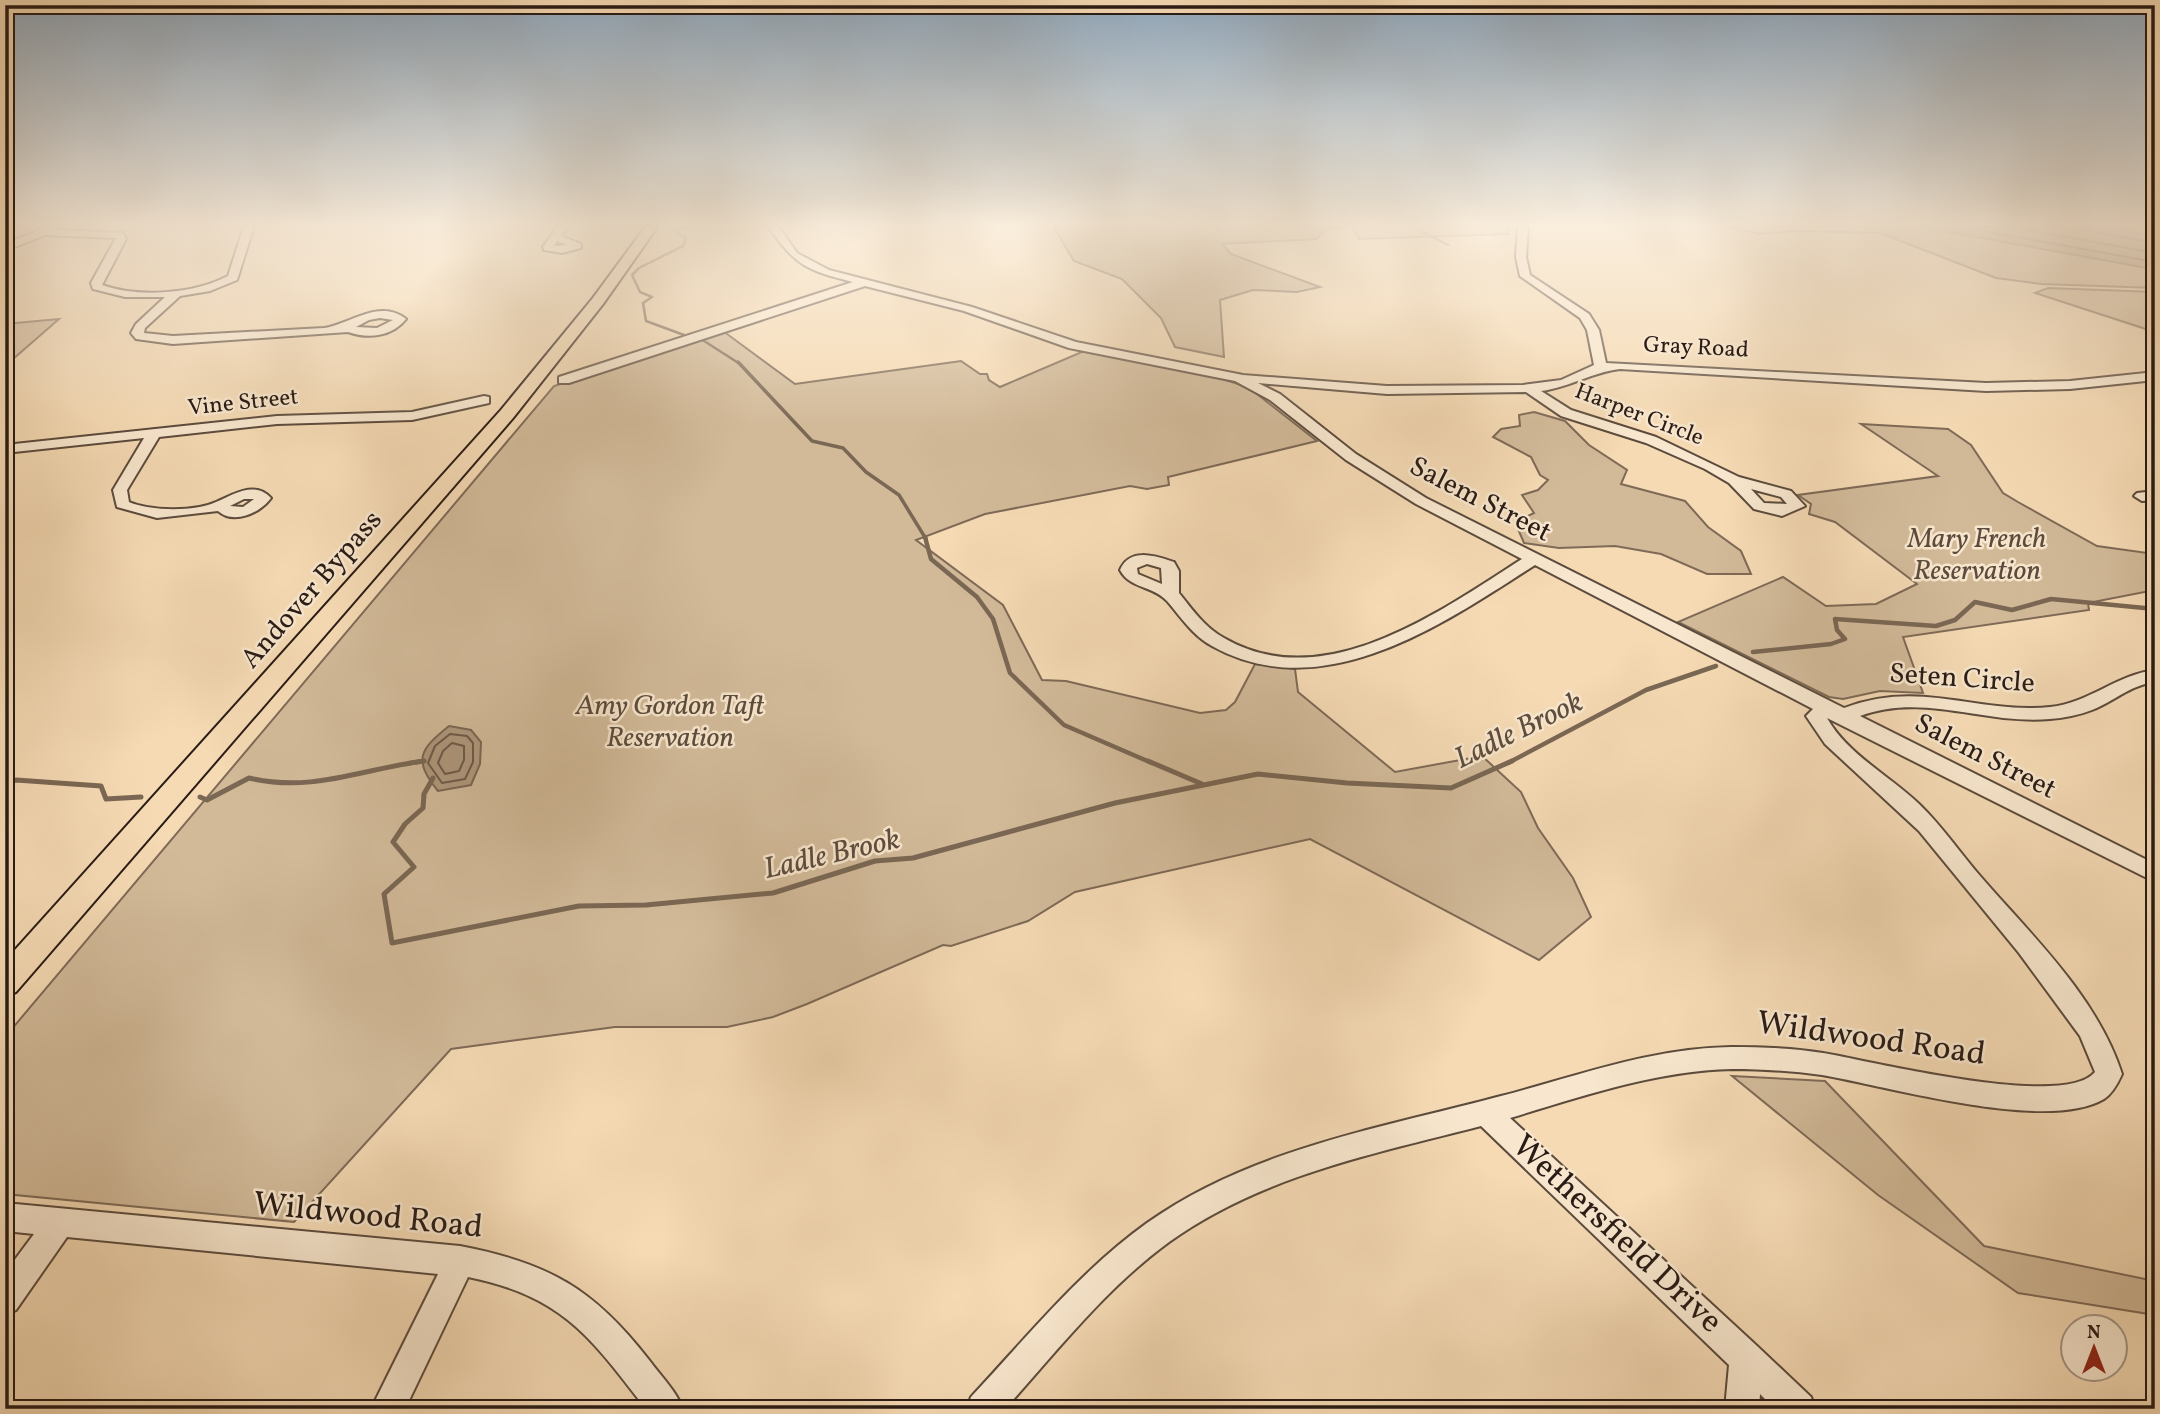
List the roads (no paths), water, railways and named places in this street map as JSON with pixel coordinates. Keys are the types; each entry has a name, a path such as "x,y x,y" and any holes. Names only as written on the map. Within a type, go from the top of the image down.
{"main road":[{"name":"Andover Bypass","path":"5,983 507,414 604,292"}],"street":[{"path":"113,292 186,292"},
{"path":"564,380 834,292"},
{"name":"Salem Street","path":"899,292 968,309 1073,345 1239,378 1275,397 1378,476 2155,874"},
{"path":"1549,292 1585,316 1592,330 1601,367"},
{"path":"176,294 140,326 137,333 140,336 173,340 349,328"},
{"name":"Gray Road","path":"1239,378 1387,390 1530,388 1564,384 1601,367 1636,365 1986,387 2070,385 2155,376"},
{"name":"Harper Circle","path":"1530,388 1566,413 1651,440 1734,480"},
{"name":"Vine Street","path":"5,449 288,419 412,416 484,400"},
{"path":"154,434 120,490 122,504 155,513 221,506"},
{"path":"1170,594 1201,629 1227,647 1273,661 1314,662 1382,645 1418,630 1535,558"},
{"name":"Seten Circle","path":"1836,711 1904,699 2005,713 2049,713 2077,709 2120,683 2155,676"},
{"name":"Wildwood Road","path":"995,1405 1136,1251 1159,1232 1208,1202 1305,1162 1652,1067 1716,1058 1818,1064 1936,1086 2042,1098 2082,1095 2101,1086 2109,1074 2107,1061 2076,1010 1913,810 1841,746 1816,716 1836,711"},
{"name":"Wethersfield Drive","path":"1485,1112 1799,1409"},
{"name":"Wildwood Road","path":"5,1217 460,1261 512,1273 572,1301 588,1315 667,1409"},
{"path":"5,1299 60,1222"},
{"path":"387,1409 460,1261"},
{"path":"1742,1409 1746,1357"}],"water":[{"path":"449,726 471,730 481,742 480,764 471,785 438,791 425,771 423,756 431,742"}],"waterway":[{"path":"640,292 652,297 643,303 646,321 684,335"},
{"path":"701,339 740,364"},
{"path":"740,364 812,441 843,448 866,472 899,495 925,538"},
{"path":"925,538 931,559 977,597 993,619 1010,673 1064,725 1152,763"},
{"name":"Ladle Brook","path":"1753,652 1831,644 1845,639 1837,630 1835,619 1936,626 1955,620 1975,602 2012,610 2051,599 2155,609"},
{"name":"Ladle Brook","path":"1511,762 1646,690 1716,666"},
{"name":"Ladle Brook","path":"200,797 207,800 249,778 294,783 316,781 424,761 410,763"},
{"path":"1148,761 1202,784"},
{"name":"Ladle Brook","path":"433,778 424,794 423,808 405,824 393,842 414,867 384,894 392,943 579,906 646,905 773,893 875,861 913,858 1115,803 1258,774 1347,783 1451,788 1511,762"},
{"name":"Ladle Brook","path":"5,784 16,780 101,786 106,799 141,797"}],"park label":[{"name":"Mary French Reservation","path":"1977,555"},
{"name":"Amy Gordon Taft Reservation","path":"670,722"}]}
